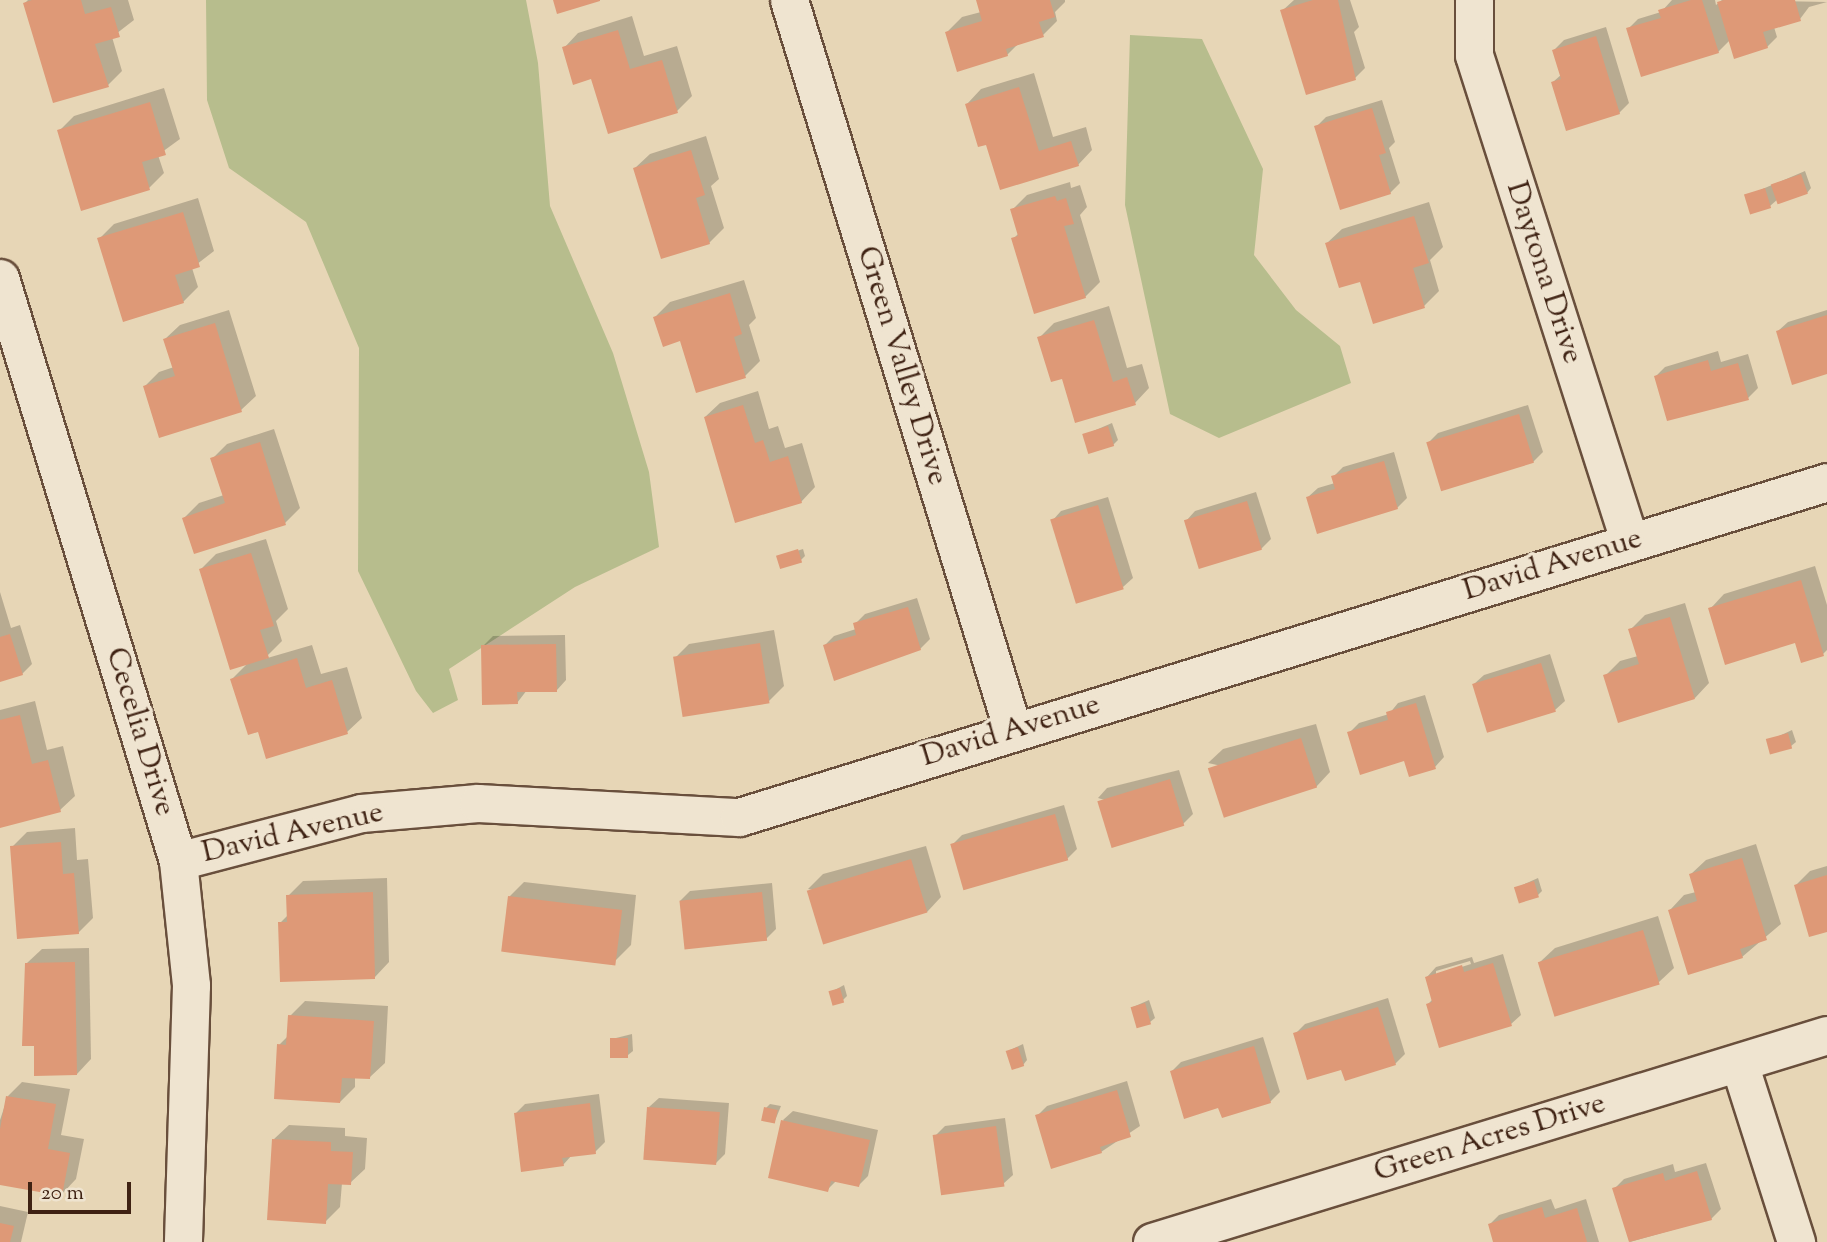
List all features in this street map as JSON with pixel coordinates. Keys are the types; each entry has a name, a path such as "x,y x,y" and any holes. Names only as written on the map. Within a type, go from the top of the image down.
{"street":[{"name":"Green Valley Drive","path":"789,0 1013,732"},
{"name":"Daytona Drive","path":"1474,0 1474,55 1630,543"},
{"name":"Cecelia Drive","path":"0,278 178,861 191,985 183,1242"},
{"name":"David Avenue","path":"178,861 361,813 478,803 739,817 1827,482"},
{"name":"Green Acres Drive","path":"1152,1242 1827,1035"},
{"path":"1739,1063 1796,1242"}],"green space":[{"path":"206,0 526,0 538,63 550,206 613,353 649,472 659,547 575,587 449,669 458,700 433,713 416,691 358,571 359,348 306,222 229,168 207,100"},
{"path":"1130,35 1202,39 1263,169 1254,255 1296,310 1340,346 1351,383 1219,438 1170,414 1125,205"}],"building":[{"path":"32,0 81,0 85,14 111,7 120,37 95,44 109,87 53,103 23,3"},
{"path":"553,0 600,0 600,1 557,14"},
{"path":"976,0 1050,0 1055,17 1039,22 1044,37 1006,49 1008,56 957,72 945,32 982,21"},
{"path":"1313,0 1338,0 1356,80 1306,95 1280,10"},
{"path":"1691,0 1702,0 1719,53 1641,77 1626,28 1661,18 1658,10"},
{"path":"1795,0 1801,21 1763,32 1768,48 1734,59 1717,2"},
{"path":"618,30 630,69 662,60 678,113 608,134 591,79 573,85 562,47"},
{"path":"1596,36 1620,114 1566,131 1551,82 1561,79 1552,50"},
{"path":"1019,87 1039,151 1071,141 1079,166 1000,190 986,145 978,147 965,104"},
{"path":"150,102 166,155 142,162 150,190 81,211 57,130"},
{"path":"1372,108 1386,153 1379,155 1391,194 1340,210 1314,126"},
{"path":"691,150 705,195 696,198 710,244 661,259 633,168"},
{"path":"1801,174 1808,194 1778,204 1771,184"},
{"path":"1765,188 1771,208 1750,215 1744,194"},
{"path":"1055,196 1057,201 1066,198 1074,224 1064,226 1086,298 1034,314 1011,238 1018,236 1010,209"},
{"path":"183,212 200,267 175,275 184,303 123,322 97,238"},
{"path":"1414,216 1429,263 1413,268 1425,308 1373,324 1360,282 1339,288 1325,243"},
{"path":"730,293 742,334 734,337 746,378 696,393 680,341 663,347 653,317"},
{"path":"1827,315 1827,374 1792,385 1776,331"},
{"path":"1094,320 1113,382 1127,377 1136,405 1075,423 1062,379 1051,382 1037,337"},
{"path":"215,323 242,412 159,438 143,386 175,376 163,339"},
{"path":"1708,360 1711,371 1738,363 1749,400 1667,421 1654,376"},
{"path":"743,405 755,443 763,440 770,462 788,456 802,503 735,523 704,417"},
{"path":"1519,414 1534,463 1441,491 1426,442"},
{"path":"1108,426 1114,446 1088,454 1082,434"},
{"path":"260,442 286,525 194,554 182,518 225,503 210,458"},
{"path":"1384,461 1398,509 1317,534 1306,497 1335,489 1331,476"},
{"path":"1247,501 1262,550 1199,569 1184,520"},
{"path":"1098,505 1124,589 1076,604 1050,520"},
{"path":"798,549 802,562 780,569 776,556"},
{"path":"251,553 274,626 260,630 269,658 230,670 199,569"},
{"path":"1801,580 1824,656 1801,663 1795,643 1725,665 1708,608"},
{"path":"908,607 921,650 834,681 823,645 856,635 853,623"},
{"path":"1670,617 1695,699 1618,723 1603,675 1639,664 1628,629"},
{"path":"10,634 23,675 0,682 0,637"},
{"path":"760,643 770,703 683,717 673,657"},
{"path":"556,644 557,692 517,692 518,704 482,705 481,645"},
{"path":"297,658 306,688 332,680 348,734 266,759 258,732 248,735 230,679"},
{"path":"1541,663 1556,712 1487,733 1472,684"},
{"path":"1416,703 1436,769 1409,777 1404,761 1360,775 1347,732 1388,720 1386,712"},
{"path":"20,715 32,764 48,760 61,812 0,828 0,720"},
{"path":"1788,733 1792,748 1770,754 1766,739"},
{"path":"1301,738 1317,787 1224,818 1208,768"},
{"path":"1170,779 1184,826 1112,848 1097,801"},
{"path":"1055,814 1068,860 963,890 950,844"},
{"path":"61,842 63,874 74,873 79,934 17,939 10,846"},
{"path":"1742,858 1767,940 1740,949 1743,958 1688,975 1668,910 1697,901 1689,874"},
{"path":"911,859 927,913 823,944 807,891"},
{"path":"1827,875 1827,932 1809,937 1794,885"},
{"path":"1534,881 1539,897 1519,903 1514,887"},
{"path":"373,892 375,979 280,982 278,922 287,922 286,895"},
{"path":"762,892 767,941 685,949 679,901"},
{"path":"508,896 622,910 615,966 501,952"},
{"path":"1643,930 1660,985 1554,1017 1538,962"},
{"path":"75,962 77,1075 34,1076 34,1046 22,1046 25,963"},
{"path":"1493,963 1512,1026 1439,1048 1426,1004 1432,1002 1425,977 1462,965 1464,972"},
{"path":"840,988 844,1002 833,1006 828,991"},
{"path":"1145,1003 1151,1024 1137,1028 1131,1007"},
{"path":"1378,1007 1396,1065 1345,1081 1341,1070 1307,1080 1293,1033"},
{"path":"288,1015 374,1021 370,1079 342,1078 340,1103 274,1099 277,1044 286,1045"},
{"path":"610,1038 628,1038 628,1058 610,1058"},
{"path":"1254,1046 1271,1103 1222,1118 1218,1108 1184,1119 1170,1071"},
{"path":"1018,1047 1024,1066 1012,1070 1006,1051"},
{"path":"1117,1090 1131,1137 1100,1147 1102,1153 1051,1169 1035,1115"},
{"path":"6,1096 56,1104 48,1149 70,1153 62,1196 0,1185 0,1129"},
{"path":"590,1103 596,1154 562,1158 564,1166 521,1172 514,1113"},
{"path":"647,1107 720,1112 716,1165 643,1160"},
{"path":"764,1107 778,1110 775,1124 761,1121"},
{"path":"781,1120 870,1140 859,1187 831,1181 828,1192 768,1178"},
{"path":"996,1126 1004,1186 941,1195 933,1135"},
{"path":"272,1139 331,1142 331,1151 353,1152 351,1185 328,1184 326,1224 267,1220"},
{"path":"1697,1171 1712,1220 1629,1242 1612,1188 1663,1173 1665,1181"},
{"path":"1542,1207 1545,1218 1577,1208 1587,1242 1493,1242 1488,1224"},
{"path":"0,1223 14,1226 10,1242 0,1242"}]}
